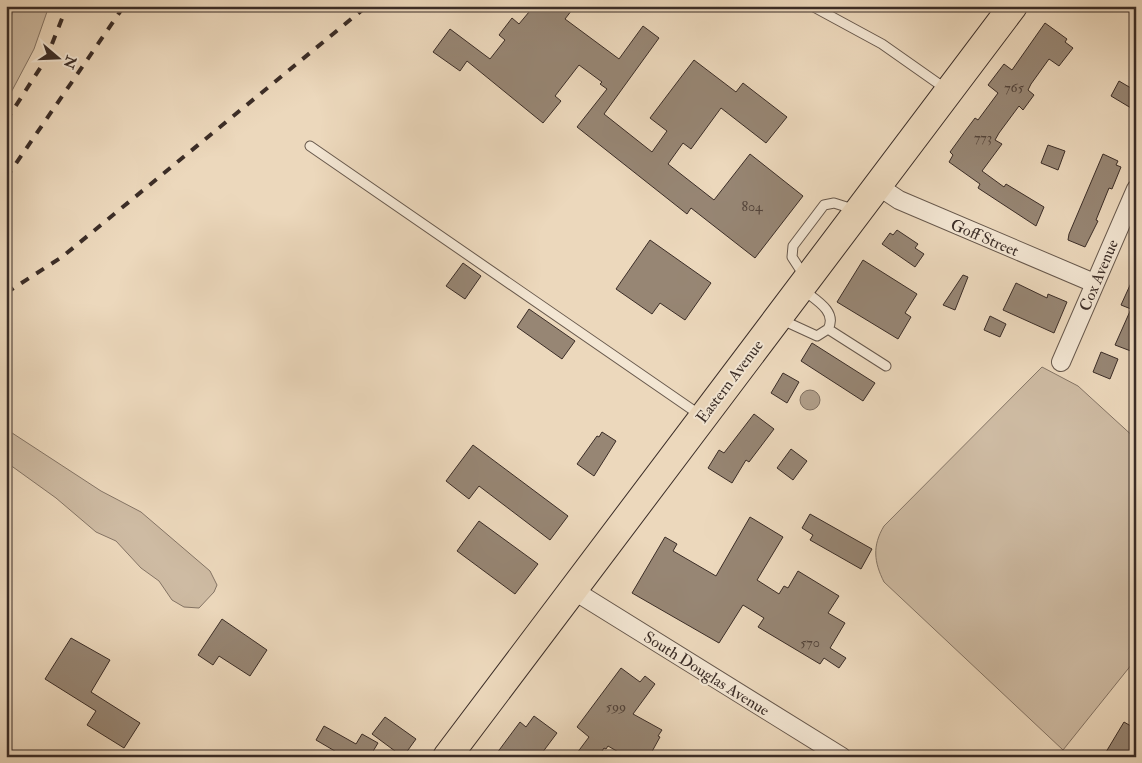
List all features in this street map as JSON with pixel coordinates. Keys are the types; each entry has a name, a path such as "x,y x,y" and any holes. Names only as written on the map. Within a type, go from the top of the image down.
{"main road":[{"name":"Eastern Avenue","path":"447,757 702,416 1013,6"}],"street":[{"name":"Goff Street","path":"878,186 899,200 1094,283"},
{"name":"Cox Avenue","path":"1060,362 1136,189"},
{"name":"South Douglas Avenue","path":"573,590 842,757"}],"lane":[{"path":"812,6 882,44 948,91"},
{"path":"310,146 702,416"},
{"path":"777,318 817,336 828,329 831,318 828,310 803,283"},
{"path":"828,329 886,366"}],"shaded area":[{"path":"15,6 49,6 34,49 6,102 6,31"},
{"path":"1042,367 1078,386 1136,439 1136,659 1063,750 884,582 876,561 876,547 884,526"},
{"path":"810,390 817,393 820,400 817,407 810,410 803,407 800,400 803,393"},
{"path":"6,429 101,491 141,512 210,571 217,585 214,592 199,608 184,607 172,600 159,581 141,568 116,541 96,532 56,498 6,462"}],"building":[{"path":"534,6 575,6 565,19 619,59 643,26 659,38 604,114 652,152 667,131 650,118 694,60 736,92 743,83 787,117 766,143 721,108 691,149 683,143 668,164 714,200 750,154 803,196 755,258 691,208 687,214 577,127 607,89 600,84 602,82 579,65 555,96 561,101 543,123 467,61 460,71 433,52 450,29 490,59 505,40 499,35 512,18 519,24"},
{"path":"1045,23 1067,39 1065,42 1073,48 1059,66 1049,59 1028,90 1034,95 1023,110 1019,106 999,133 995,140 1002,144 982,171 1004,187 1006,184 1044,207 1036,226 978,188 980,184 949,162 953,155 950,152 975,118 978,120 998,93 988,85 1004,64 1012,70"},
{"path":"1119,81 1136,91 1136,111 1111,96"},
{"path":"1048,145 1065,151 1058,170 1041,163"},
{"path":"1103,154 1118,161 1116,165 1121,167 1112,189 1109,188 1096,220 1098,221 1085,247 1068,240 1069,234"},
{"path":"897,230 918,244 915,248 924,254 915,267 882,244 890,233 893,235"},
{"path":"650,240 711,283 685,320 660,303 652,314 616,289"},
{"path":"863,260 917,294 905,313 911,317 898,339 837,302"},
{"path":"463,263 481,276 465,299 446,286"},
{"path":"1136,272 1136,353 1115,345 1131,309 1121,305"},
{"path":"963,275 968,277 955,310 943,305"},
{"path":"1016,283 1047,298 1048,294 1067,302 1054,333 1003,310"},
{"path":"529,309 575,341 562,359 517,327"},
{"path":"990,316 1006,324 1000,337 984,330"},
{"path":"812,343 875,383 863,401 801,361"},
{"path":"1101,352 1118,359 1110,379 1093,372"},
{"path":"783,373 799,382 787,403 771,393"},
{"path":"754,414 774,429 749,462 746,460 732,483 708,468 719,450 724,453"},
{"path":"602,432 616,441 594,476 577,464"},
{"path":"473,445 568,516 550,540 479,486 469,499 446,481"},
{"path":"791,449 807,461 793,480 777,468"},
{"path":"810,514 872,549 861,569 810,540 813,535 802,528"},
{"path":"750,517 783,537 757,580 779,594 784,586 788,588 798,571 839,596 828,613 845,623 830,648 846,658 839,668 824,658 820,664 758,627 764,618 743,605 719,643 632,593 665,537 677,544 673,551 716,576"},
{"path":"479,521 538,564 515,594 457,551"},
{"path":"222,619 267,650 250,676 219,656 213,665 198,655"},
{"path":"71,638 110,660 91,692 140,723 124,748 87,725 96,711 45,679"},
{"path":"621,668 640,682 645,676 655,684 633,714 662,730 658,736 660,737 649,757 627,757 608,746 606,749 604,748 598,757 574,757 589,737 577,727"},
{"path":"534,716 557,733 539,757 494,757 520,722 526,727"},
{"path":"385,717 416,739 403,757 372,734"},
{"path":"1124,722 1136,729 1136,757 1103,757"},
{"path":"324,726 356,744 362,734 378,743 372,753 378,757 345,757 316,740"}],"railway":[{"path":"6,121 46,59 67,6"},
{"path":"6,178 124,6"},
{"path":"6,293 62,257 367,6"}]}
